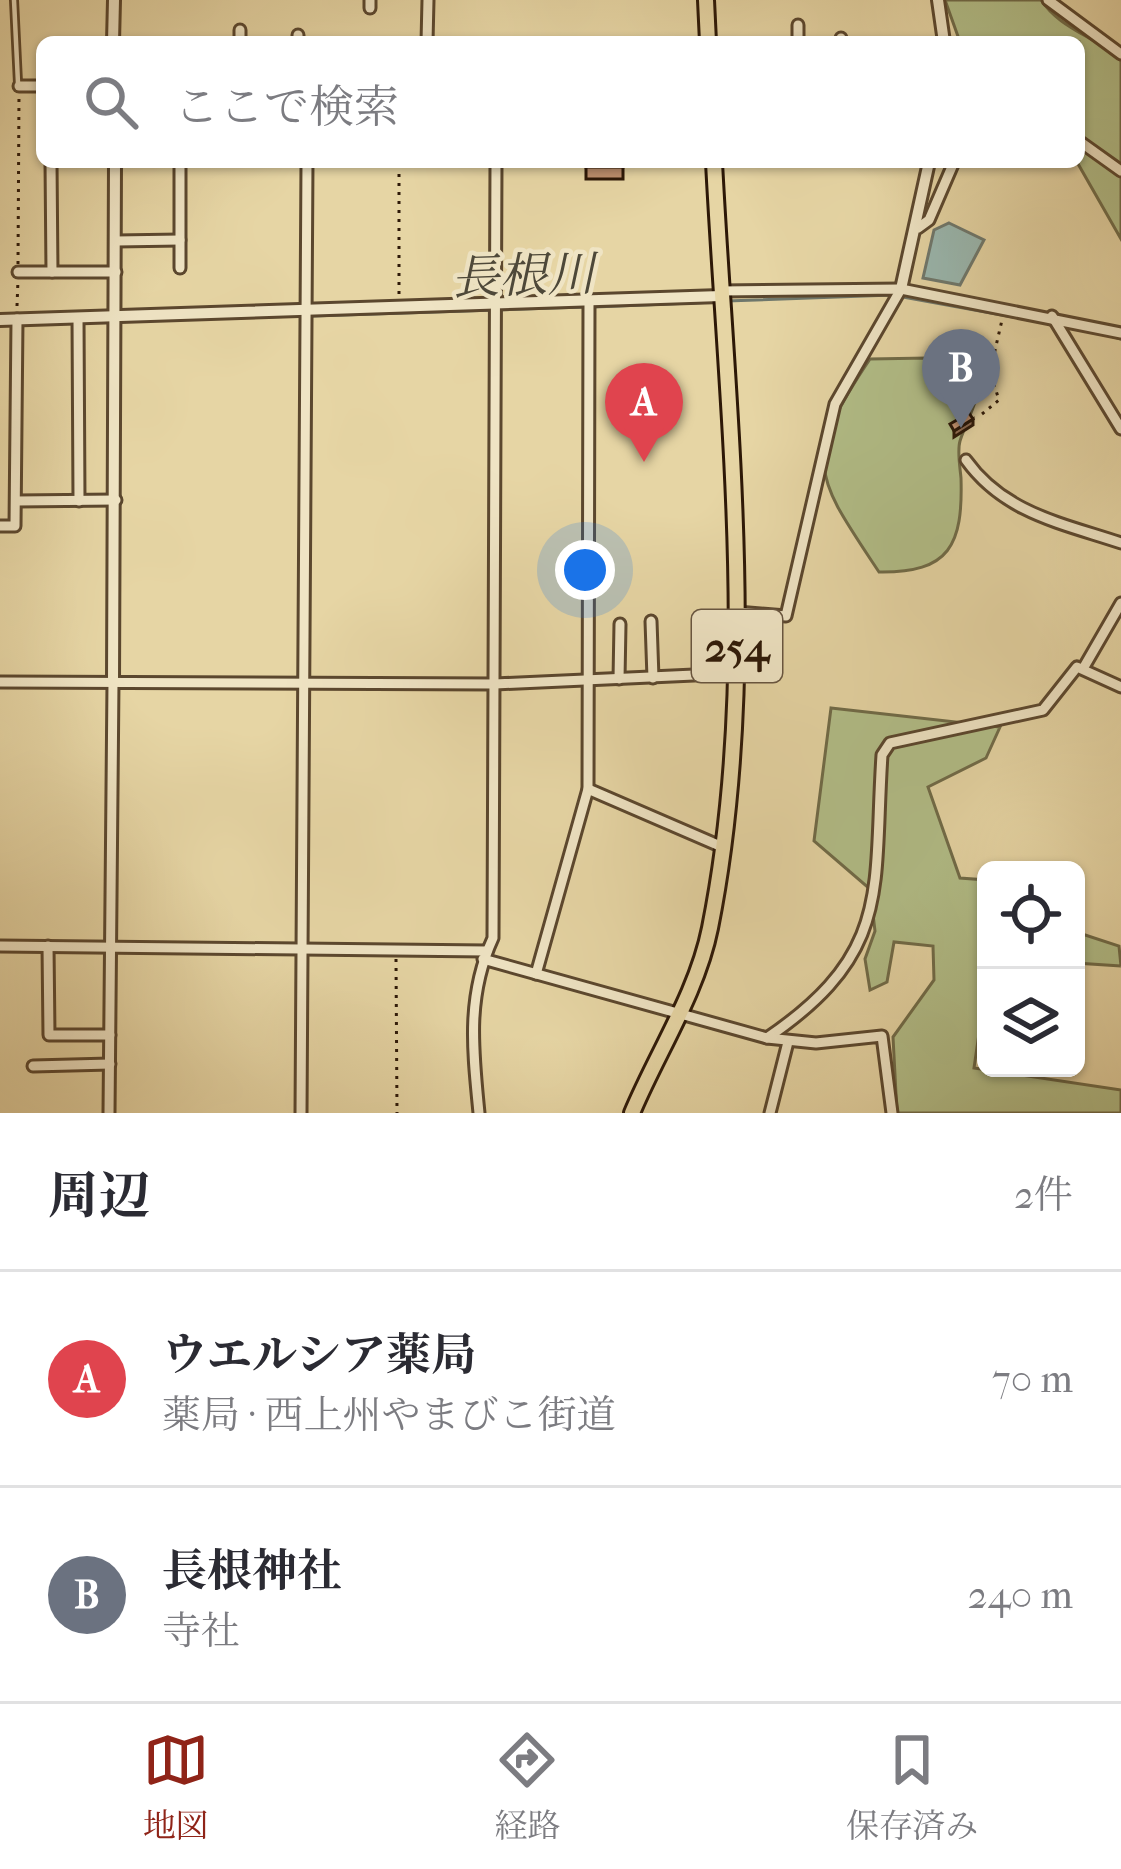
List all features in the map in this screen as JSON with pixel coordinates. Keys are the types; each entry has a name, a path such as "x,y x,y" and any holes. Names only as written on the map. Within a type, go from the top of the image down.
{"highway":[{"path":"706,0 708,36"},
{"name":"254","path":"632,1113 710,929 738,674 714,168"}],"street":[{"path":"113,36 114,0"},
{"path":"428,0 428,36"},
{"path":"938,0 943,36"},
{"path":"1048,0 1072,23 1121,55"},
{"path":"798,36 799,26"},
{"path":"19,86 36,86"},
{"path":"1085,144 1121,170"},
{"path":"51,168 52,272"},
{"path":"109,1113 115,168"},
{"path":"180,168 180,268"},
{"path":"301,1113 307,168"},
{"path":"478,1113 470,1040 485,955 493,938 496,168"},
{"path":"736,612 786,616 835,404 901,289 928,168"},
{"path":"918,228 928,220 951,168"},
{"path":"116,241 180,240"},
{"path":"18,272 116,272"},
{"path":"0,320 901,289 1121,333"},
{"path":"536,974 588,789 589,302"},
{"path":"1052,316 1121,428"},
{"path":"78,318 79,501"},
{"path":"0,526 15,526 17,319"},
{"path":"966,460 984,484 1016,507 1121,543"},
{"path":"16,501 116,500"},
{"path":"1084,667 1121,603"},
{"path":"651,621 653,678"},
{"path":"620,624 620,680"},
{"path":"767,1038 823,996 860,944 876,902 882,755 890,742 1043,710 1073,670 1084,667 1121,687"},
{"path":"0,682 495,684 738,674"},
{"path":"588,789 720,846"},
{"path":"0,946 485,955 536,974 767,1038 788,1042 882,1036 892,1113"},
{"path":"48,946 49,1035 110,1035"},
{"path":"770,1113 788,1042"},
{"path":"33,1066 110,1064"}],"lane":[{"path":"14,0 19,86"}],"path":[{"path":"17,319 19,86"},
{"path":"399,308 400,168"},
{"path":"982,414 999,400 990,372 1001,323"},
{"path":"396,952 397,1113"}],"green space":[{"path":"945,0 1041,0 1058,19 1101,45 1121,61 1121,239 1080,168 1085,168 1085,36 958,36"},
{"path":"928,358 979,388 959,445 959,521 955,537 937,560 903,571 879,572 829,489 825,446 833,422 870,359"},
{"path":"831,708 1000,727 986,758 928,787 960,878 977,879 974,1068 977,1077 1034,1077 1121,1090 1121,1113 897,1113 893,1037 934,980 933,946 894,942 887,982 870,990 865,959 875,931 870,889 814,841"},
{"path":"1085,935 1119,946 1121,966 1085,964"}],"water":[{"path":"949,223 984,240 960,285 923,278 934,230"}],"building":[{"path":"969,413 973,419 954,431 950,424"}],"waterway":[{"name":"長根川","path":"726,301 892,295 1045,323"},
{"name":"長根川","path":"594,307 716,302"},
{"name":"長根川","path":"312,316 584,307"},
{"name":"長根川","path":"192,319 302,316"},
{"name":"長根川","path":"1068,327 1079,329"},
{"name":"長根川","path":"1100,333 1121,339"}],"place":[{"name":"長根神社","path":"961,428"},
{"name":"ウエルシア薬局","path":"644,462"}]}
